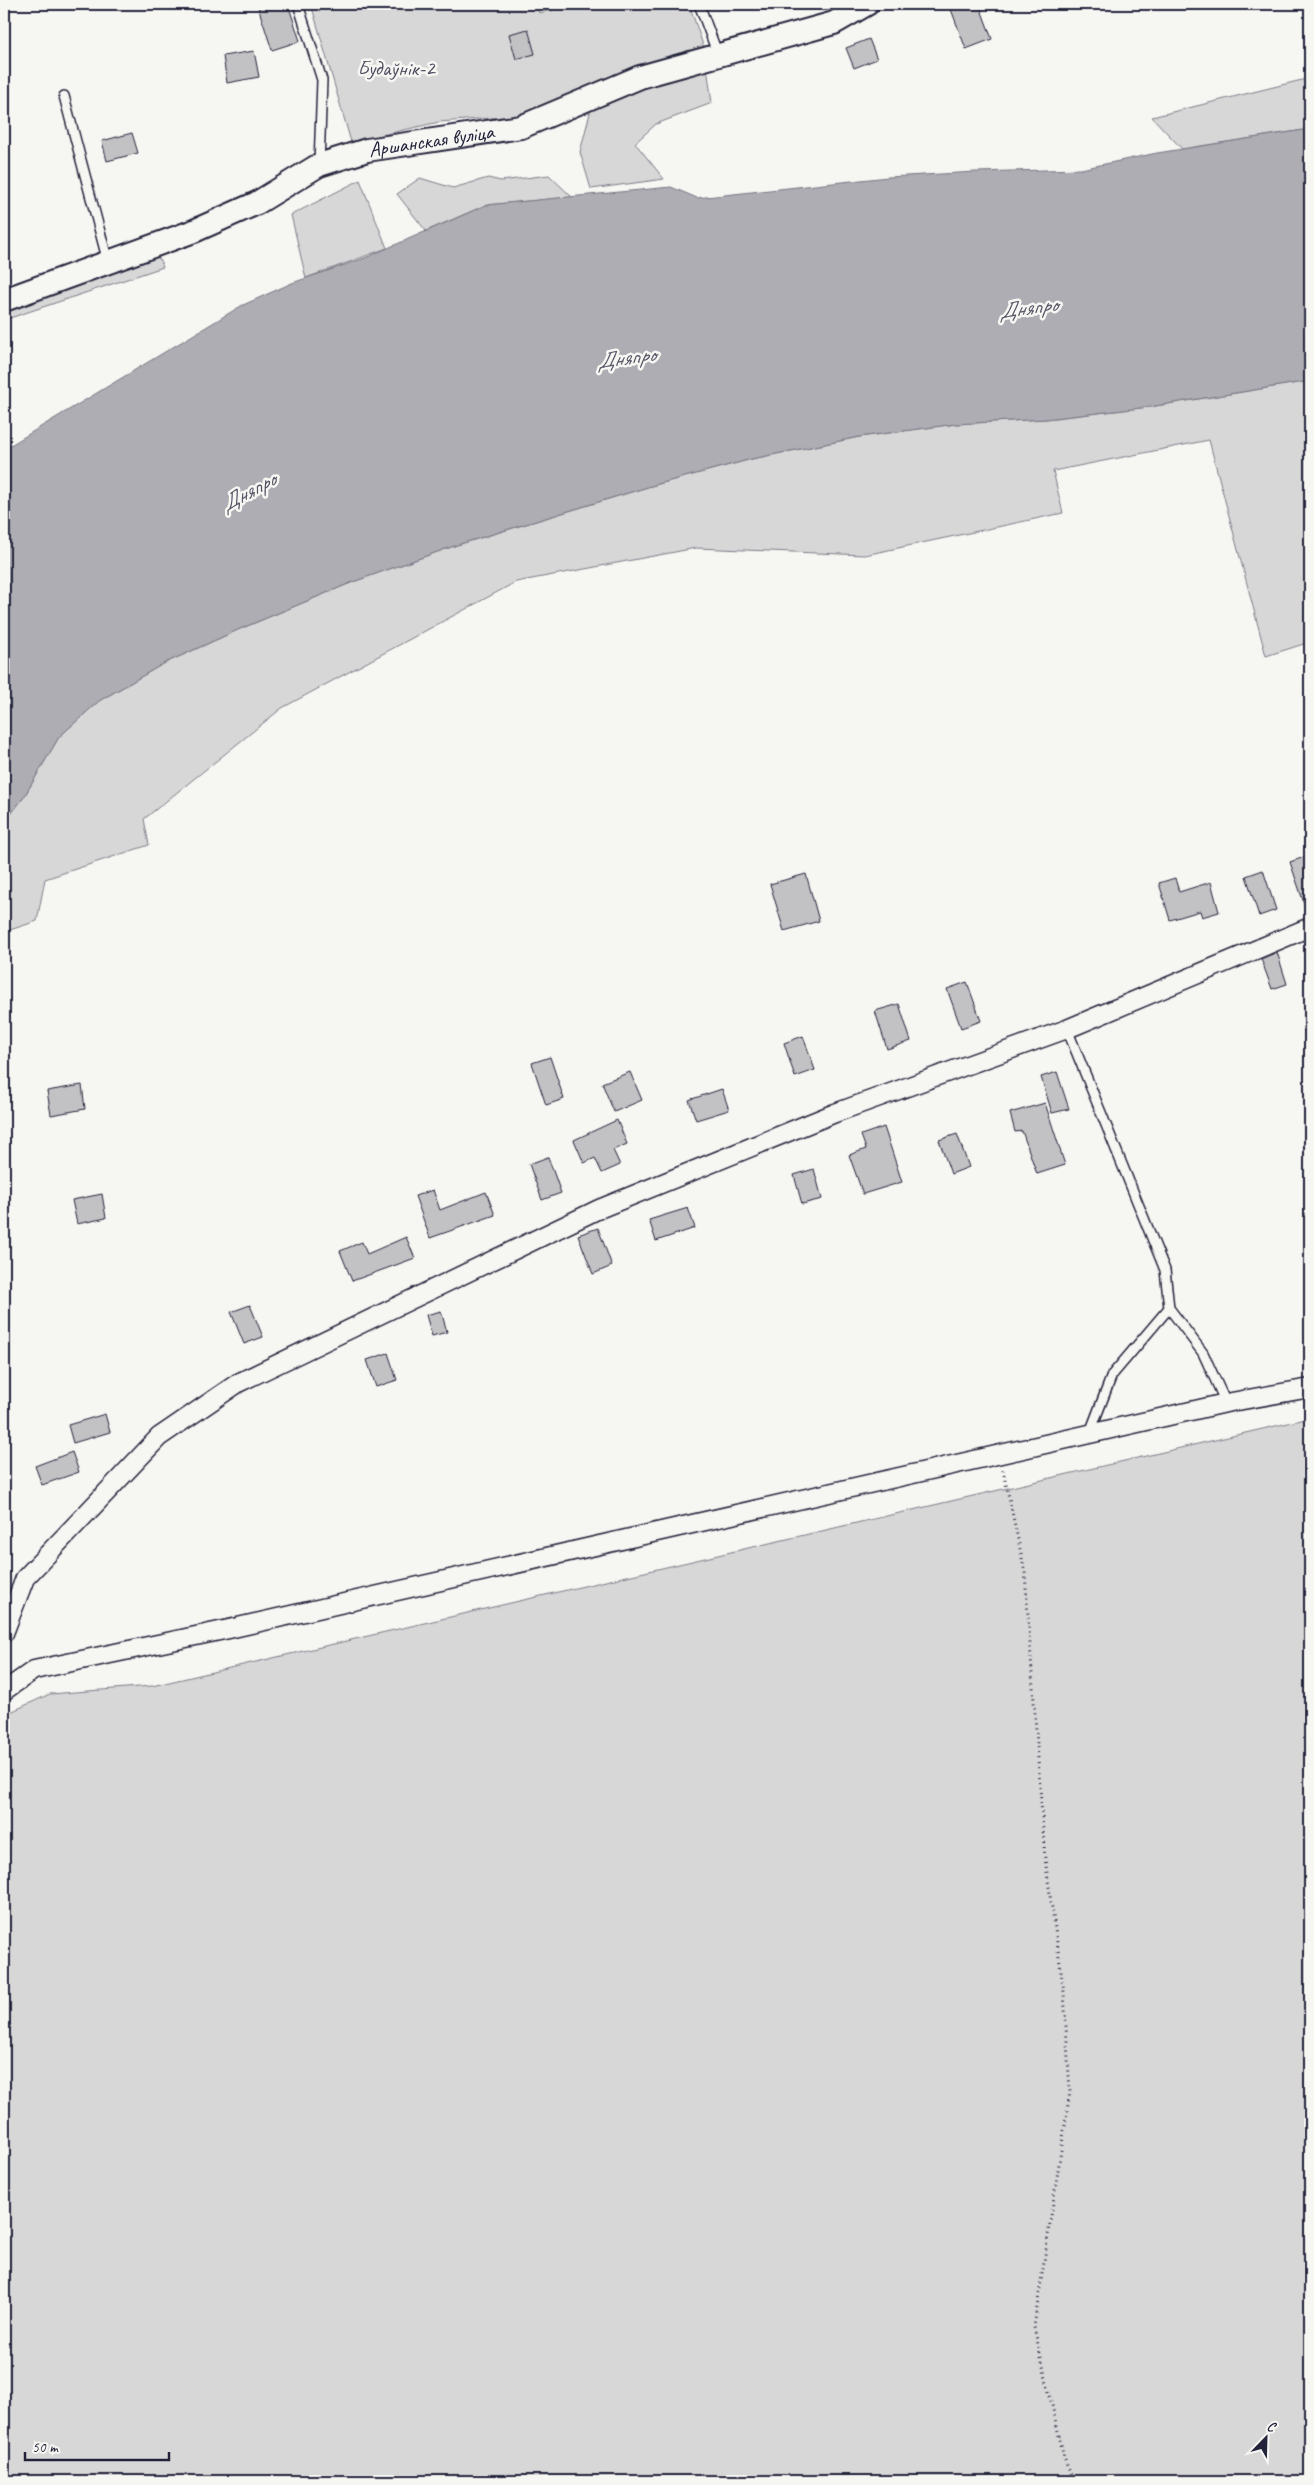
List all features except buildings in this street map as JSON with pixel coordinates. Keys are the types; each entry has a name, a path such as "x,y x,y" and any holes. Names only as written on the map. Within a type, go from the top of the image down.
{"street":[{"name":"Аршанская вуліца","path":"4,300 194,231 257,203 319,165 367,150 521,127 640,77 834,23 867,4"},
{"path":"4,1634 25,1578 159,1437 238,1383 599,1209 835,1113 1066,1029 1310,927"},
{"path":"4,1691 34,1670 239,1627 1226,1403 1310,1388"}],"lane":[{"path":"298,4 322,80 319,165"},
{"path":"699,4 718,56"},
{"path":"64,96 108,262"},
{"path":"1066,1029 1165,1270 1170,1308 1202,1353 1226,1403"},
{"path":"1089,1434 1112,1375 1170,1308"}],"path":[{"path":"1000,1455 1025,1572 1045,1859 1064,1992 1070,2092 1034,2327 1064,2458 1074,2481"}],"green space":[{"name":"Будаўнік-2","path":"311,4 536,4 539,13 578,4 689,4 704,48 517,116 439,122 351,142"},
{"path":"707,67 712,103 656,124 635,143 664,179 591,189 580,152 591,109 640,87"},
{"path":"1310,78 1310,129 1182,149 1152,117"},
{"path":"549,175 572,197 486,205 426,231 397,194 420,178 453,188 488,178 501,181"},
{"path":"360,180 387,248 306,278 291,215"},
{"path":"157,254 163,267 4,320 4,308"},
{"path":"1310,381 1310,642 1266,656 1209,440 1053,471 1063,513 865,555 696,548 516,582 282,708 144,819 149,845 45,879 37,921 4,932 4,823 24,797 59,737 99,701 163,664 240,629 353,582 457,545 651,486 752,459 859,437 956,424 1046,419 1149,407"},
{"path":"1310,1418 1310,2481 4,2481 4,1715 50,1694 152,1686"}],"water":[{"name":"Дняпро","path":"1310,129 1310,381 1149,407 1046,419 956,424 859,437 752,459 651,486 457,545 353,582 240,629 163,664 99,701 59,737 24,797 4,823 4,449 241,306 292,283 365,258 486,205 671,187 697,198 888,177 1081,169 1157,153"}]}
